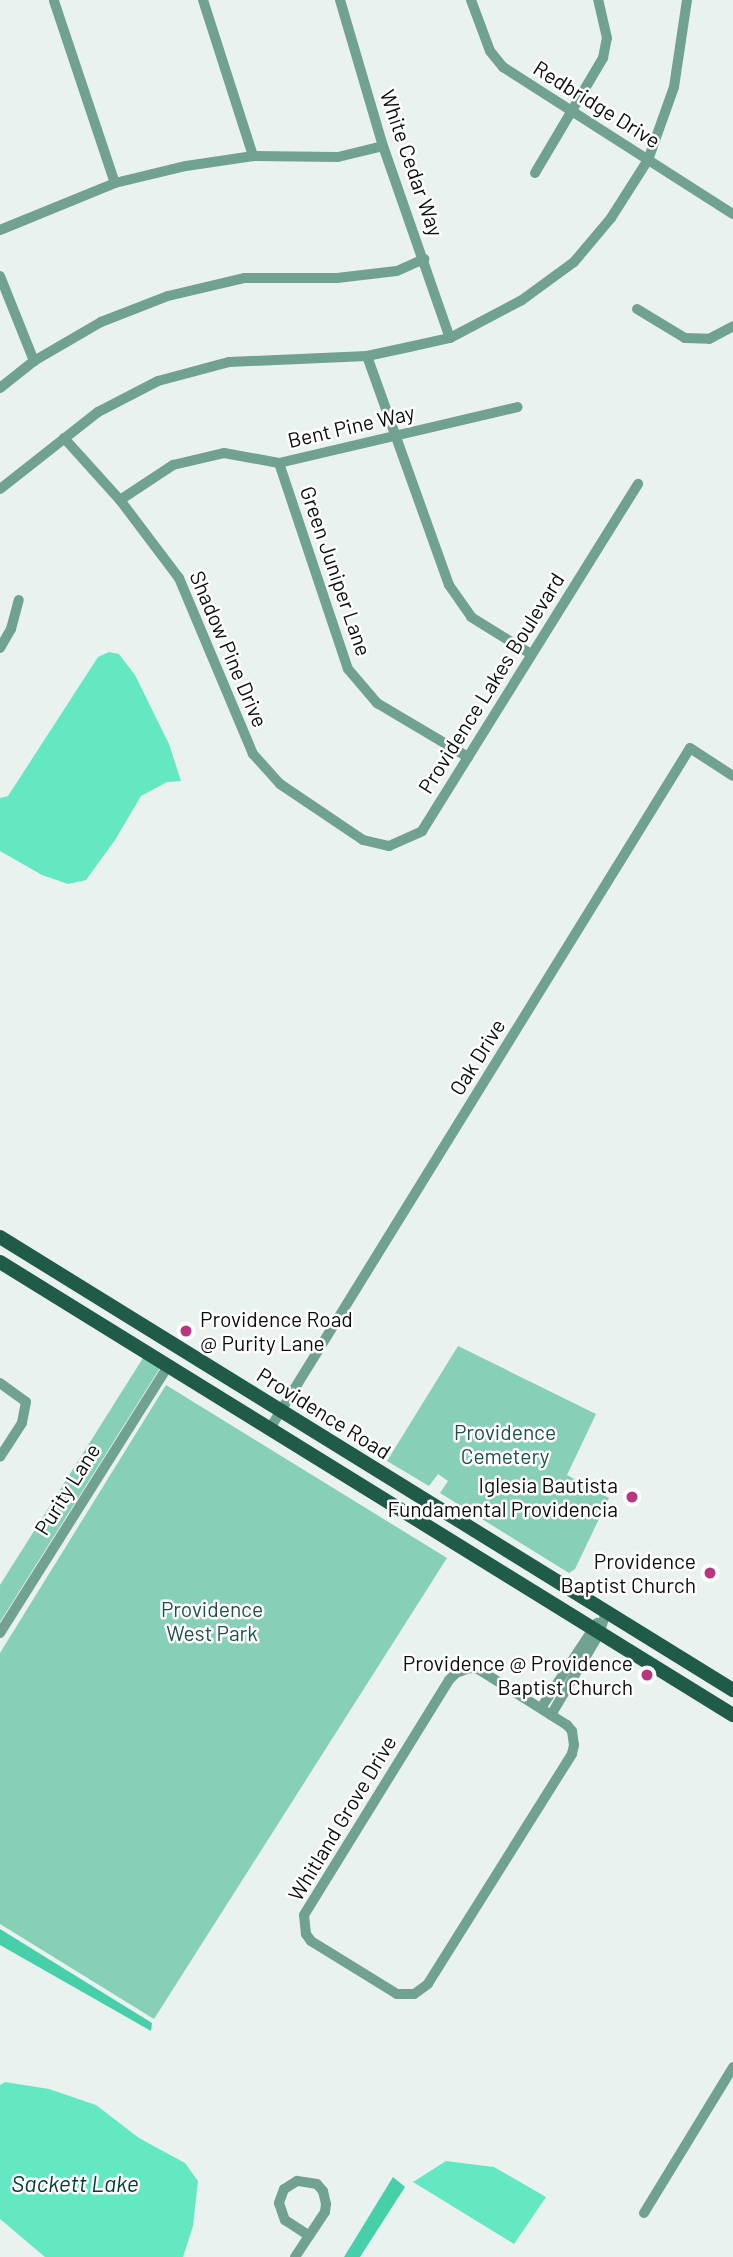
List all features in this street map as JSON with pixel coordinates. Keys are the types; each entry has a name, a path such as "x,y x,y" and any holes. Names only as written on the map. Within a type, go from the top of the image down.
{"main road":[{"name":"Providence Road","path":"0,1237 733,1690"},
{"name":"Providence Road","path":"0,1262 733,1715"}],"street":[{"path":"203,0 253,156"},
{"name":"White Cedar Way","path":"340,0 383,146 450,338"},
{"name":"Redbridge Drive","path":"471,0 491,51 503,67 571,113 733,214"},
{"path":"535,173 603,58 607,38 598,0"},
{"path":"0,489 64,438 134,391 181,373 229,362 366,356 450,338 522,300 574,262 611,218 648,160 674,87 687,0"},
{"path":"54,1 115,183"},
{"path":"0,230 115,183 186,166 253,156 338,157 383,146"},
{"path":"0,388 34,362 101,322 169,296 245,278 337,278 397,271 424,259"},
{"path":"0,276 34,362"},
{"path":"637,309 685,338 709,340 733,326"},
{"path":"366,356 449,585 471,617 531,654"},
{"name":"Bent Pine Way","path":"120,500 173,466 224,453 279,463 518,407"},
{"name":"Shadow Pine Drive","path":"64,438 120,500 179,578 253,754 280,784 345,828"},
{"name":"Green Juniper Lane","path":"279,463 348,669 377,703 468,757"},
{"name":"Providence Lakes Boulevard","path":"345,828 363,840 389,846 422,831 638,484"},
{"path":"0,648 11,629 19,600"},
{"name":"Oak Drive","path":"269,1430 690,748 733,776"},
{"name":"Purity Lane","path":"0,1633 168,1366"},
{"path":"0,1383 26,1402 22,1423 0,1457"},
{"path":"546,1712 606,1613"},
{"name":"Whitland Grove Drive","path":"470,1668 478,1669 546,1712 572,1731 572,1754 422,1990 406,1996 397,1994 311,1941 303,1924 307,1906 456,1673 470,1668"},
{"path":"644,2213 733,2067"},
{"path":"295,2257 325,2212 326,2197 317,2184 297,2181 284,2189 279,2203 285,2220 308,2235"}],"green space":[{"name":"Providence Cemetery","path":"458,1346 596,1414 567,1475 609,1498 575,1569 569,1573 440,1493 448,1481 438,1474 429,1486 387,1461"},
{"path":"143,1358 160,1368 0,1622 0,1585"},
{"name":"Providence West Park","path":"166,1385 447,1558 154,2019 0,1924 0,1653"}],"shaded area":[{"path":"0,1929 152,2023 151,2031 0,1945"},
{"path":"393,2177 405,2187 360,2257 344,2257"}],"water":[{"path":"109,652 119,654 135,675 169,744 181,781 167,782 141,796 115,840 86,880 68,884 42,875 0,851 0,798 8,796 98,657"},
{"name":"Sackett Lake","path":"5,2082 49,2089 96,2105 139,2138 185,2163 198,2181 193,2226 183,2257 45,2257 0,2219 0,2085"},
{"path":"446,2161 494,2167 546,2197 514,2244 413,2182"}],"place":[{"name":"Providence Road @ Purity Lane","path":"186,1331"},
{"name":"Iglesia Bautista Fundamental Providencia","path":"632,1497"},
{"name":"Providence Baptist Church","path":"710,1573"},
{"name":"Providence @ Providence Baptist Church","path":"647,1675"}]}
